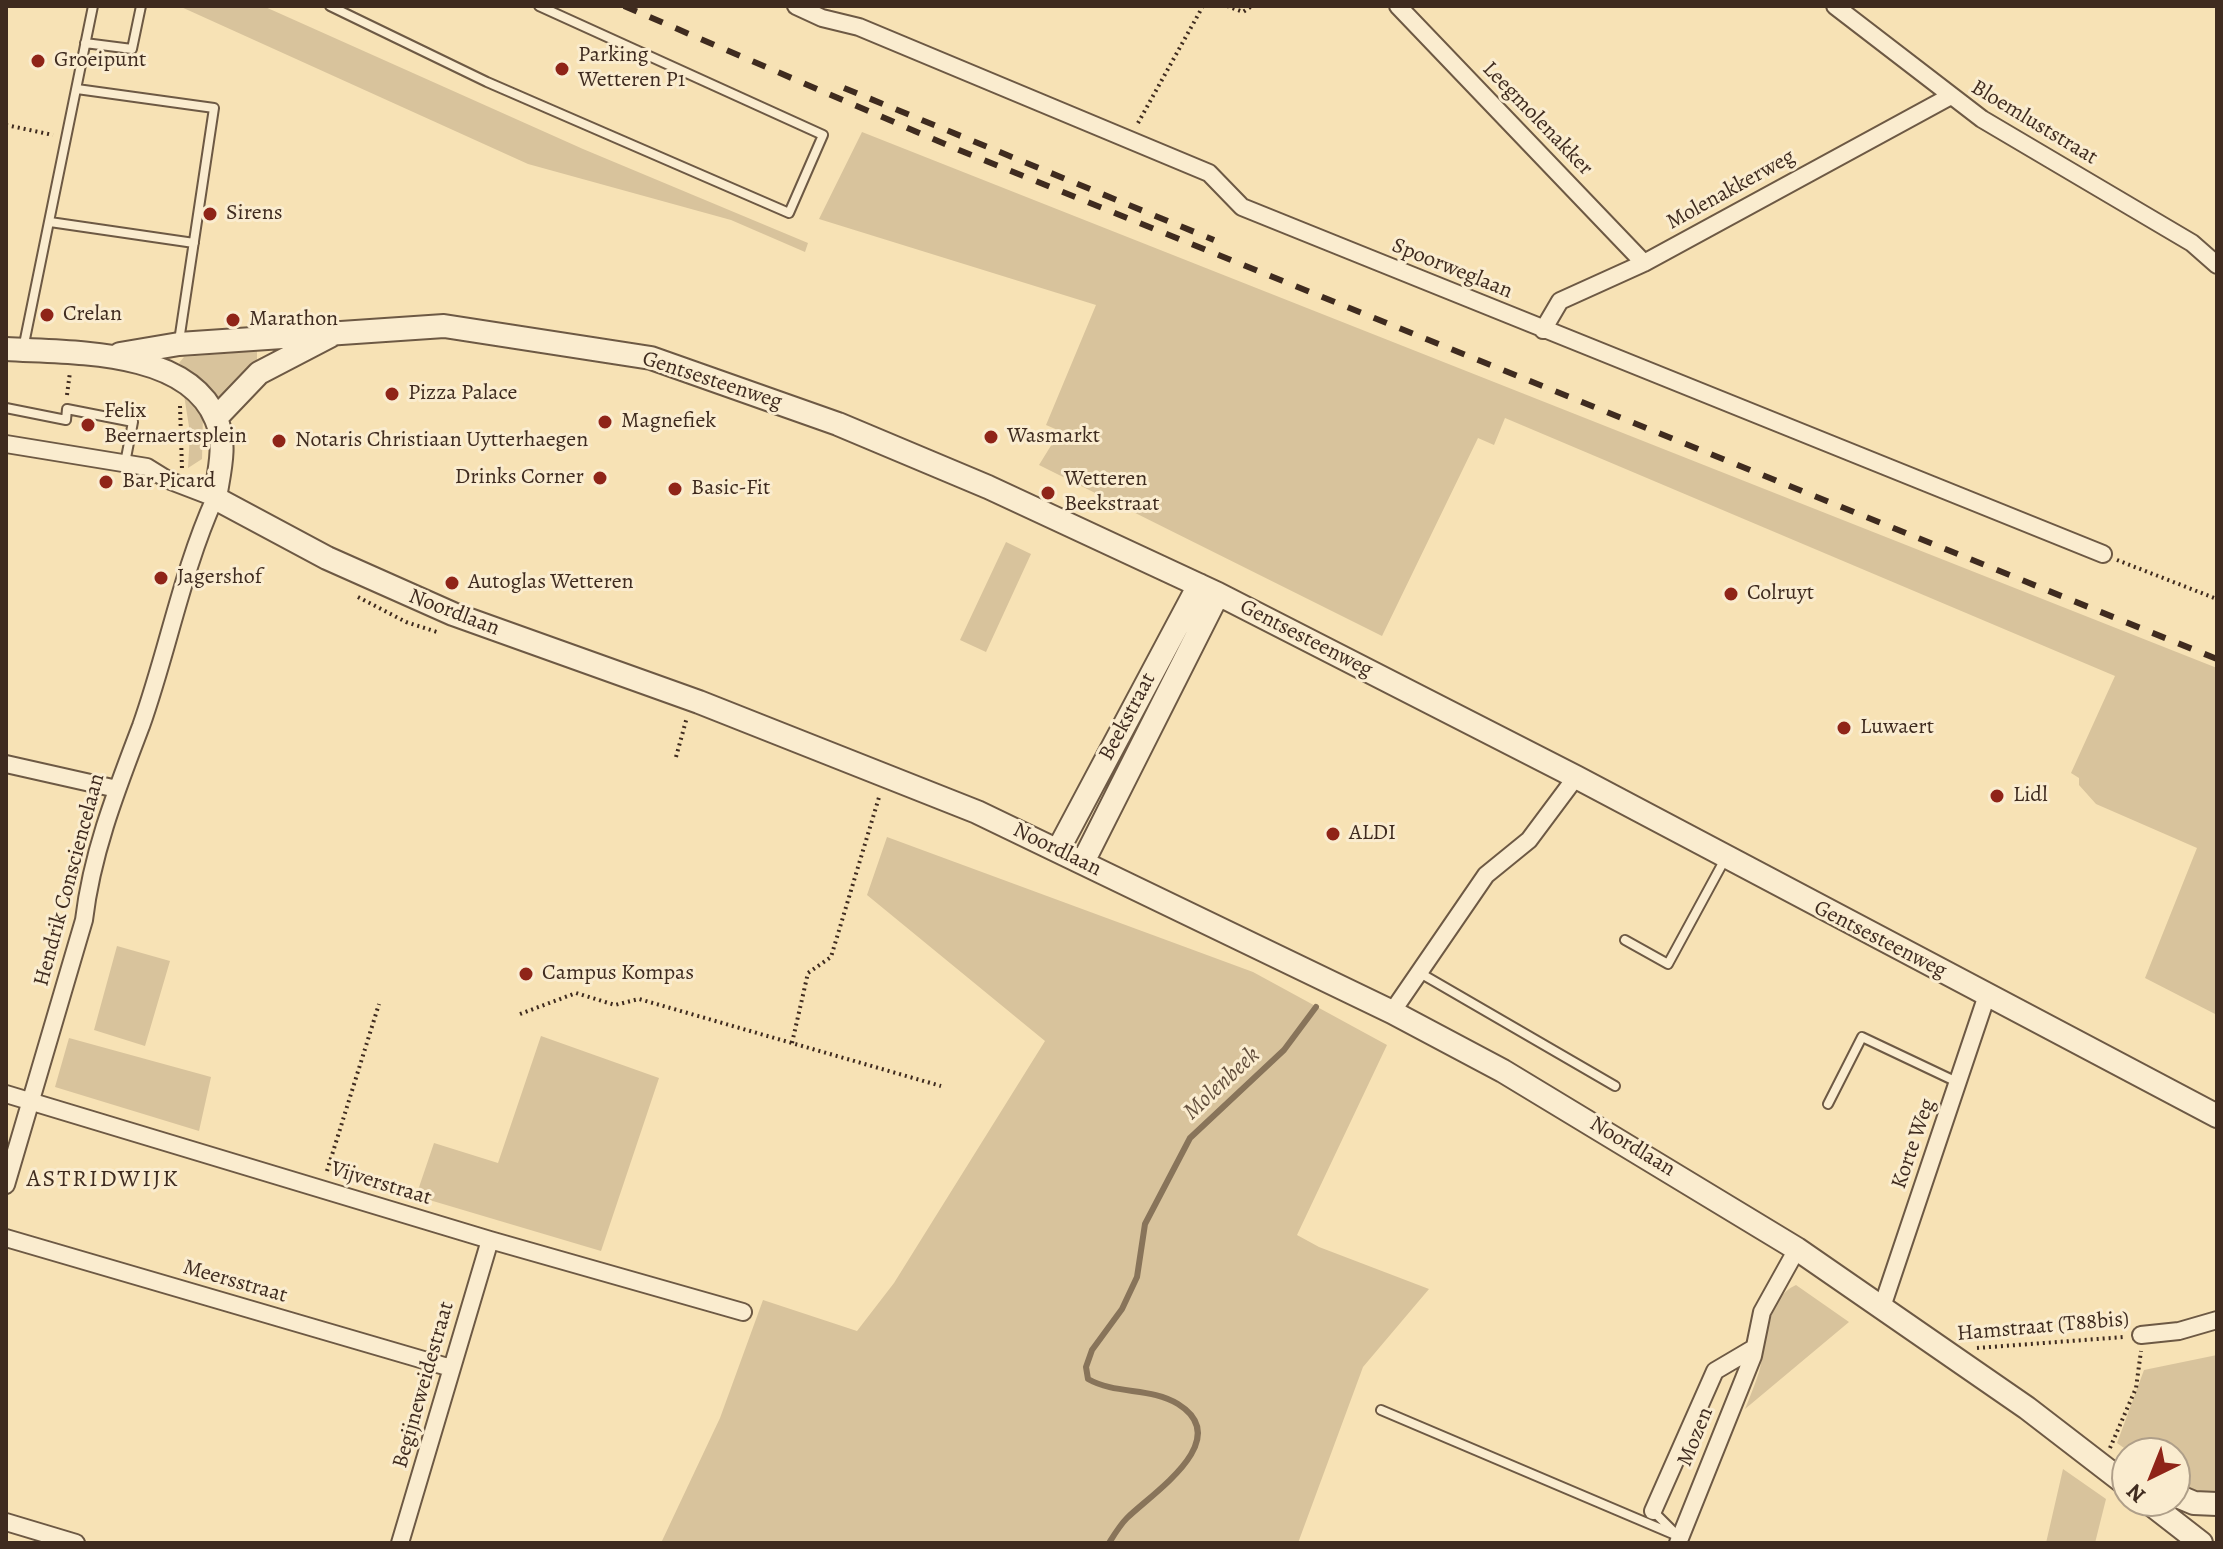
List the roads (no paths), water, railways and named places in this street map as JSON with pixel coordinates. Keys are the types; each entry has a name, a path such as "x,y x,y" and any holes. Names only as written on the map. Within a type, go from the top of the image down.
{"street":[{"name":"Spoorweglaan","path":"796,6 822,18 859,27 1209,173 1242,207 2103,554"},
{"name":"Leegmolenakker","path":"1398,6 1644,263"},
{"name":"Bloemluststraat","path":"1835,6 1949,97 2192,243 2217,265"},
{"name":"Molenakkerweg","path":"1543,330 1560,301 1644,263 1949,97"},
{"name":"Gentsesteenweg","path":"111,356 179,344 444,326 651,358 838,424 988,487 1209,590 1576,777 2217,1116"},
{"name":"Gentsesteenweg","path":"216,418 259,373 338,332"},
{"path":"6,444 147,467 215,498 222,458 216,418 196,388 162,369 111,356 14,349"},
{"name":"Noordlaan","path":"215,498 327,558 453,614 699,702 977,812 1392,1012 1503,1071 1797,1249 1947,1351 2111,1473"},
{"name":"Hendrik Consciencelaan","path":"6,1185 84,920 89,879 117,789 141,726 192,552 215,498"},
{"name":"Beekstraat","path":"1058,850 1209,590"},
{"name":"Beekstraat","path":"1083,862 1209,590"},
{"path":"6,764 117,789"},
{"path":"1392,1012 1486,875 1529,840 1576,777"},
{"name":"Korte Weg","path":"1882,1307 1987,995"},
{"name":"Vijverstraat","path":"6,1094 490,1240 743,1312"},
{"name":"Meersstraat","path":"6,1238 451,1368"},
{"name":"Begijneweidestraat","path":"400,1543 490,1240"},
{"name":"Mozen","path":"1679,1540 1754,1348 1762,1312 1797,1249"},
{"path":"2141,1335 2179,1331 2217,1320"},
{"name":"Mozen","path":"1653,1511 1715,1371 1754,1348"},
{"name":"Noordlaan","path":"2027,1408 2111,1458"},
{"path":"2191,1502 2217,1504"},
{"path":"2168,1517 2201,1543"},
{"path":"6,1522 76,1543"}],"lane":[{"path":"14,349 50,222 93,6"},
{"path":"85,43 132,49 141,6"},
{"path":"330,6 487,82 789,213 823,135 539,6"},
{"path":"77,89 214,108 179,344"},
{"path":"50,222 194,243"},
{"path":"6,408 66,420 67,409 133,422 124,464"},
{"path":"1625,940 1668,964 1726,859"},
{"path":"1420,973 1615,1086"},
{"path":"1828,1104 1862,1037 1958,1082"},
{"path":"1381,1410 1679,1540"},
{"path":"1653,1511 1679,1540"}],"waterway":[{"name":"Molenbeek","path":"1109,1543 1127,1518 1183,1466 1194,1450 1198,1434 1193,1418 1178,1404 1156,1395 1110,1387 1088,1379 1086,1367 1092,1350 1122,1309 1137,1277 1145,1224 1190,1138 1284,1050 1316,1007"}],"railway":[{"path":"624,6 959,150 2217,659"},
{"path":"844,88 1214,240"}],"place":[{"name":"Groeipunt","path":"38,61"},
{"name":"Parking Wetteren P1","path":"562,69"},
{"name":"Sirens","path":"210,214"},
{"name":"Crelan","path":"47,315"},
{"name":"Marathon","path":"233,320"},
{"name":"Pizza Palace","path":"392,394"},
{"name":"Magnefiek","path":"605,422"},
{"name":"Felix Beernaertsplein","path":"88,425"},
{"name":"Wasmarkt","path":"991,437"},
{"name":"Notaris Christiaan Uytterhaegen","path":"279,441"},
{"name":"Drinks Corner","path":"600,478"},
{"name":"Bar Picard","path":"106,482"},
{"name":"Basic-Fit","path":"675,489"},
{"name":"Wetteren Beekstraat","path":"1048,493"},
{"name":"Jagershof","path":"161,578"},
{"name":"Autoglas Wetteren","path":"452,583"},
{"name":"Colruyt","path":"1731,594"},
{"name":"Luwaert","path":"1844,728"},
{"name":"Lidl","path":"1997,796"},
{"name":"ALDI","path":"1333,834"},
{"name":"Campus Kompas","path":"526,974"}],"district":[{"name":"ASTRIDWIJK","path":"103,1180"}]}
